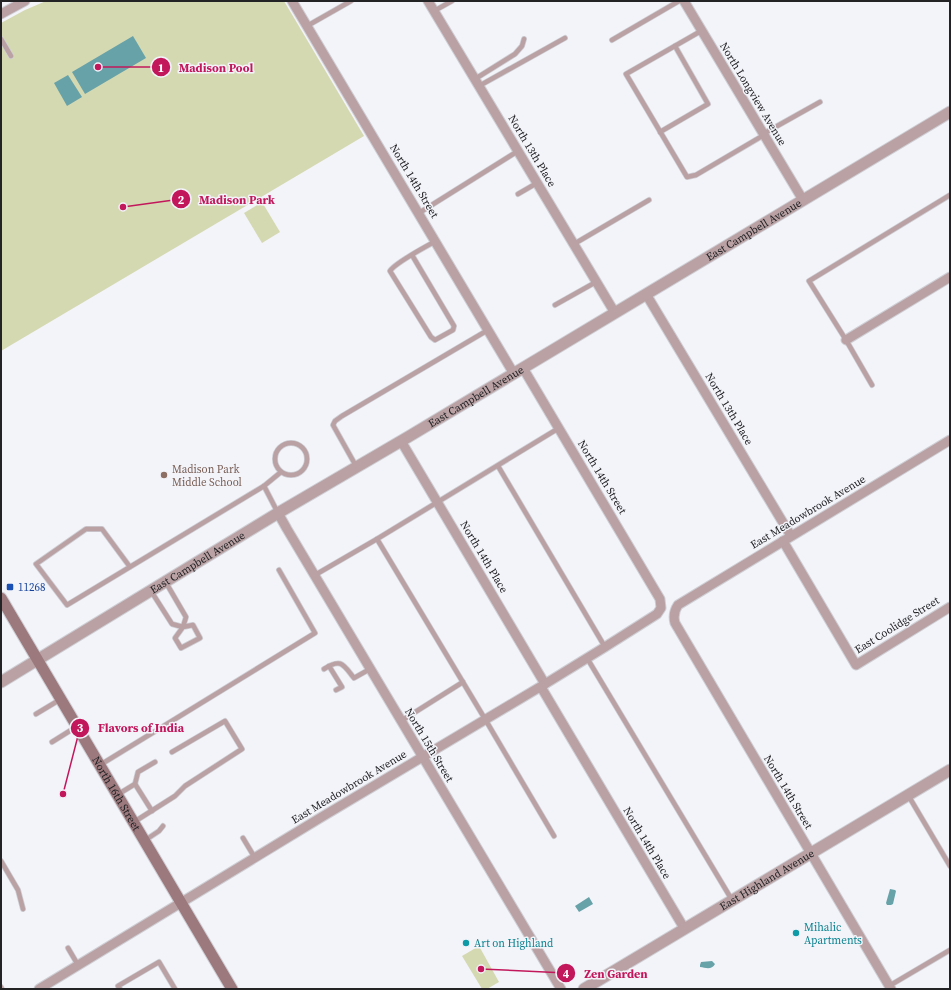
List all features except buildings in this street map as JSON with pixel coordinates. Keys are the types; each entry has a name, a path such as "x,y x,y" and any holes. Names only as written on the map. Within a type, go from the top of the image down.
{"main road":[{"name":"North 16th Street","path":"1,598 232,989"}],"street":[{"path":"1,14 25,1"},
{"name":"North 14th Street","path":"292,1 488,330 559,428 660,599"},
{"name":"North 13th Place","path":"428,1 615,313"},
{"name":"North Longview Avenue","path":"684,1 803,200"},
{"name":"East Campbell Avenue","path":"1,682 278,513 402,441 950,112"},
{"path":"846,340 950,277"},
{"name":"North 13th Place","path":"646,294 791,536"},
{"name":"East Meadowbrook Avenue","path":"678,605 950,440"},
{"name":"North 14th Place","path":"402,441 684,928"},
{"name":"North 15th Street","path":"278,513 561,989"},
{"name":"East Coolidge Street","path":"783,541 856,665 950,607"},
{"name":"East Meadowbrook Avenue","path":"39,989 181,902 605,648 657,614 661,608 660,599"},
{"name":"North 14th Street","path":"678,605 674,610 675,623 890,988"},
{"name":"East Highland Avenue","path":"584,989 908,794 948,773"}],"lane":[{"path":"307,26 351,1"},
{"path":"434,11 452,1"},
{"path":"612,40 679,1"},
{"path":"701,31 626,74 687,177 696,175 763,134 820,102"},
{"path":"477,82 565,38"},
{"path":"1,39 11,56"},
{"path":"477,82 515,54 522,46 524,39"},
{"path":"660,132 708,104 675,46"},
{"path":"419,213 518,151"},
{"path":"518,194 537,183"},
{"path":"872,385 809,281 950,195"},
{"path":"574,244 649,200"},
{"path":"412,255 454,326 453,330 435,340 430,337 390,271 392,267 412,255 436,241"},
{"path":"555,306 596,282"},
{"path":"357,467 333,425 335,421 488,330"},
{"path":"315,576 559,428"},
{"path":"283,444 299,444 303,447 308,457 306,467 297,474 286,475 282,472 275,463 276,452 283,444"},
{"path":"498,466 605,648"},
{"path":"130,567 102,529 86,529 36,564 67,605 130,567 264,486 282,472"},
{"path":"264,486 278,513"},
{"path":"377,539 554,836"},
{"path":"100,765 316,633 278,570"},
{"path":"150,590 172,624 183,627 192,625 200,638 181,648 175,638 183,627 186,617 165,582"},
{"path":"587,658 732,900"},
{"path":"324,670 334,663 340,664 345,667 354,678 370,669"},
{"path":"329,666 342,687 336,690"},
{"path":"401,721 463,682"},
{"path":"36,714 61,699"},
{"path":"134,822 175,796 185,786 242,750 225,721 172,752"},
{"path":"52,742 77,726"},
{"path":"117,795 135,784 138,772 154,762"},
{"path":"135,784 152,811"},
{"path":"908,794 950,866"},
{"path":"144,840 159,831 163,826"},
{"path":"243,838 255,858"},
{"path":"1,861 18,890 23,909"},
{"path":"68,948 78,965"},
{"path":"890,988 950,950"},
{"path":"120,989 118,986 159,962 175,989"}],"green space":[{"path":"46,1 284,1 364,136 1,351 1,23"},
{"path":"262,202 280,232 262,243 244,213"},
{"path":"479,946 499,982 487,989 482,989 462,956"}],"water":[{"path":"133,36 146,58 85,94 72,72"},
{"path":"68,75 82,97 67,106 54,83"},
{"path":"890,889 896,891 893,904 887,905 886,903"},
{"path":"589,897 593,904 579,912 575,906"},
{"path":"712,961 715,964 712,967 700,967 701,962"}],"place":[{"name":"Madison Pool","path":"98,67"},
{"name":"Madison Park","path":"123,207"},
{"name":"Madison Park Middle School","path":"164,475"},
{"name":"11268","path":"10,587"},
{"name":"Flavors of India","path":"63,794"},
{"name":"Mihalic Apartments","path":"796,933"},
{"name":"Art on Highland","path":"466,943"},
{"name":"Zen Garden","path":"481,969"}]}
